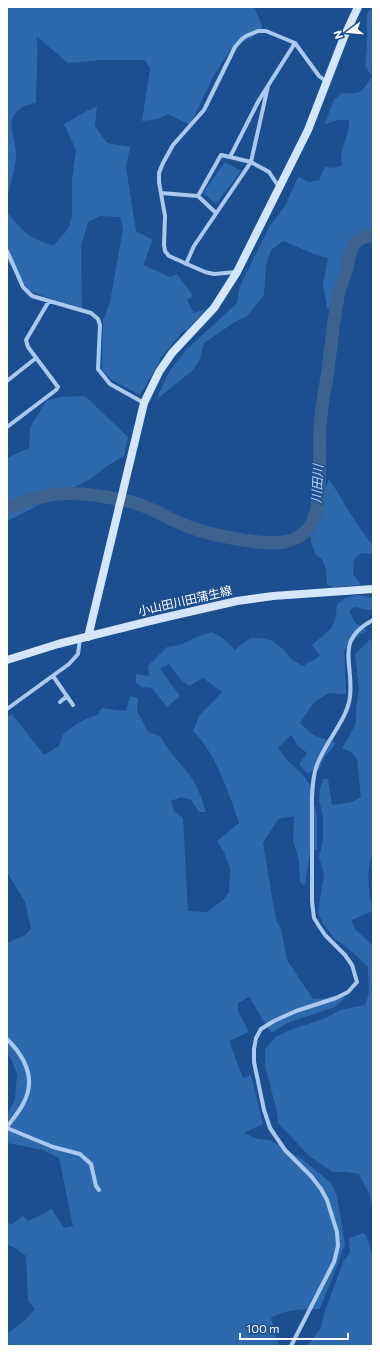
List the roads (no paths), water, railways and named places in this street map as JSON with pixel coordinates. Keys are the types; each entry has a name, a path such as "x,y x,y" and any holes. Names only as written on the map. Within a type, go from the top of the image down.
{"street":[{"path":"7,709 69,664 78,654 84,638 144,402 156,378 168,360 214,308 237,272 308,130 328,82 344,37 358,7"},
{"path":"237,272 214,274 205,272 169,256 165,251 164,216 159,182 159,173 163,163 173,146 204,110 235,47 242,39 252,33 266,31 295,44 319,76 328,82"},
{"path":"230,157 259,100 295,44"},
{"path":"186,264 194,246 251,162 268,86"},
{"path":"198,196 221,155 251,162 269,172 280,188"},
{"path":"160,193 198,196 216,213"},
{"path":"7,251 23,287 32,296 91,313 98,319 100,325 98,369 110,384 144,402"},
{"path":"7,427 56,390 58,386 28,347 26,340 50,302"},
{"path":"7,380 36,358"},
{"name":"小山田川田蒲生線","path":"7,660 58,644 197,609 253,598 373,589"},
{"path":"291,1346 334,1262 338,1246 337,1232 321,1189 311,1176 285,1150 270,1128 264,1110 254,1062 254,1049 256,1038 261,1029 296,1011 336,998 348,992 357,982 352,965 345,955 325,935 314,918 312,901 312,800 316,766 346,711 350,697 348,661 348,647 350,640 355,633 373,620"},
{"path":"53,676 73,705"},
{"path":"60,702 67,696"},
{"path":"7,1039 16,1048 24,1061 30,1077 28,1094 7,1128 53,1147 80,1154 91,1164 96,1186 99,1190"}],"waterway":[{"name":"川田川","path":"7,509 19,504 52,495 84,494 134,503 192,528 247,541 274,543 284,542 302,534 308,529 314,517 319,492 321,414 339,292 354,245 362,238 373,236"}]}
